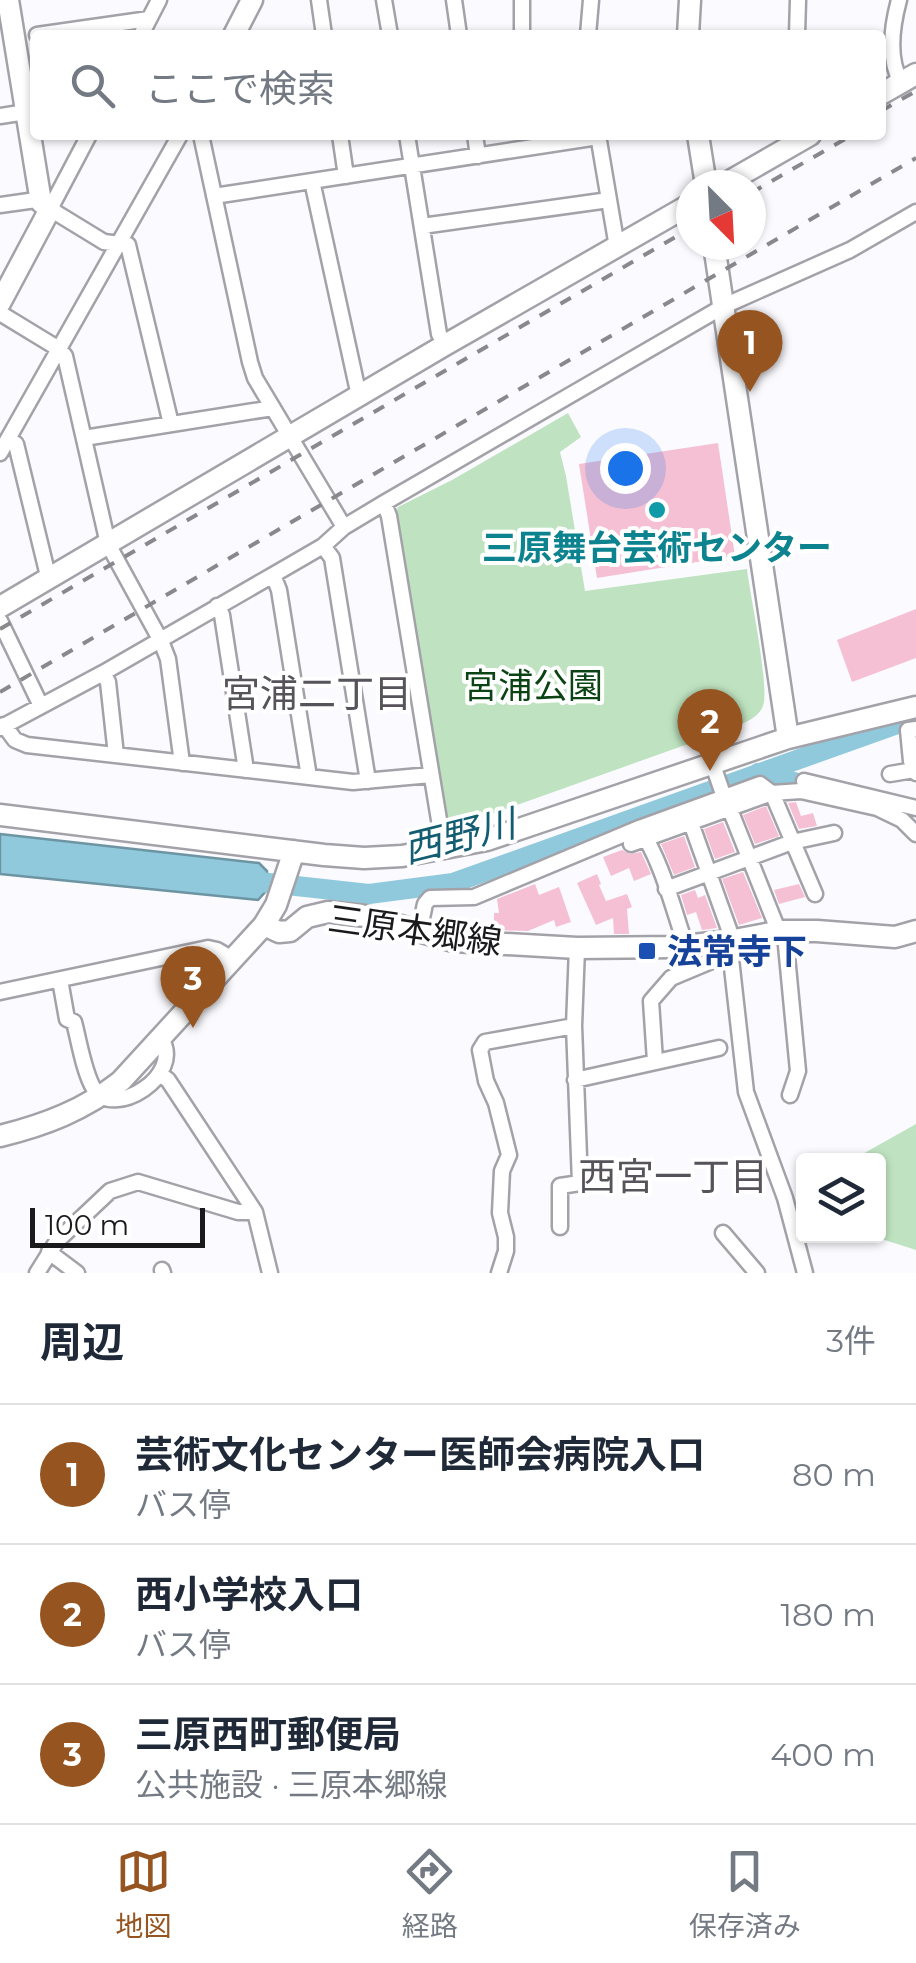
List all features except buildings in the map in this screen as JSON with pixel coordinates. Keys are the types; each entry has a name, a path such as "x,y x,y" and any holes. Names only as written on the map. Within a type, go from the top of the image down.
{"street":[{"path":"8,0 22,37 30,131"},
{"path":"144,30 159,0"},
{"path":"237,30 252,0"},
{"path":"319,0 323,30"},
{"path":"384,0 389,30"},
{"path":"454,0 458,30"},
{"path":"522,0 522,30"},
{"path":"588,30 591,0"},
{"path":"688,30 690,0"},
{"path":"797,30 798,0"},
{"path":"886,91 909,78 894,69 892,50 898,0"},
{"path":"72,30 150,19"},
{"path":"0,116 26,112"},
{"path":"32,140 46,206"},
{"path":"0,303 46,206 86,140"},
{"path":"4,446 177,140"},
{"path":"202,140 250,362 272,408 344,528"},
{"path":"341,140 346,176"},
{"path":"408,140 439,334 445,345"},
{"path":"476,140 478,156"},
{"path":"599,140 618,247"},
{"path":"699,140 704,170"},
{"path":"750,170 801,140"},
{"path":"214,196 478,156 536,141"},
{"path":"312,181 360,396"},
{"path":"0,205 36,200 104,242 128,245 170,424"},
{"path":"422,226 609,200"},
{"path":"431,775 353,782 182,763 27,745 15,740 2,726 103,674 273,576 384,503 724,306 850,250 916,212"},
{"path":"0,607 676,213"},
{"path":"716,260 788,738"},
{"path":"0,313 66,356 108,544 168,659 182,763"},
{"path":"84,438 272,408"},
{"path":"4,446 16,444 49,580"},
{"path":"384,503 390,516 440,832"},
{"path":"323,546 332,558 368,781"},
{"path":"273,576 279,590 308,777"},
{"path":"218,606 246,770"},
{"path":"0,622 40,706"},
{"path":"103,674 108,682 116,755"},
{"path":"0,815 292,860 402,856 488,840 788,738 916,707"},
{"path":"890,774 915,772 908,730 916,729"},
{"path":"715,771 776,925 785,935 798,1071 790,1095"},
{"path":"804,780 916,808"},
{"path":"419,932 430,898 474,897 727,802 772,793 802,791 877,808 902,820 916,834"},
{"path":"772,793 815,894"},
{"path":"639,837 691,823 727,802"},
{"path":"655,1061 651,1001 671,978 721,958 731,934 691,823"},
{"path":"666,889 792,842 834,833"},
{"path":"639,837 666,889 686,946"},
{"path":"0,1136 67,1116 120,1081 264,924 276,905 292,860"},
{"name":"三原本郷線","path":"264,924 279,932 290,930 308,917 328,912 366,916 453,941 576,948 686,946 782,931 895,937 916,931"},
{"path":"729,941 746,1092 786,1198 803,1273"},
{"path":"0,992 208,948 234,960"},
{"path":"560,1226 560,1186 580,1184 574,1026 576,948"},
{"path":"60,980 67,1019 74,1022 92,1087 101,1097 118,1101 138,1092 161,1074 167,1047 161,1038"},
{"path":"499,1273 506,1250 500,1190 502,1171 510,1155 480,1050 486,1042 574,1026"},
{"path":"576,1080 719,1048"},
{"path":"161,1074 255,1212 270,1273"},
{"path":"36,1273 57,1241 110,1191 138,1182 238,1212 255,1212"},
{"path":"722,1234 757,1273"},
{"path":"49,1252 76,1273"}],"green space":[{"name":"宮浦公園","path":"568,413 581,437 560,452 585,591 747,569 762,662 763,706 753,718 730,729 450,829 444,820 396,513 398,507"},
{"path":"916,1124 916,1250 886,1240 886,1153 864,1153"}],"water":[{"path":"0,834 259,863 267,871 267,890 258,900 0,874"}],"waterway":[{"name":"西野川","path":"242,880 369,894 453,883 916,720"},
{"path":"758,773 822,789"}],"railway":[{"path":"886,108 916,91"},
{"path":"766,184 843,140"},
{"path":"0,692 916,158"},
{"path":"0,629 676,237"}],"place":[{"name":"芸術文化センター医師会病院入口","path":"750,392"},
{"name":"三原舞台芸術センター","path":"657,510"},
{"name":"西小学校入口","path":"710,771"},
{"name":"法常寺下","path":"647,951"},
{"name":"三原西町郵便局","path":"193,1028"}],"district":[{"name":"宮浦二丁目","path":"317,693"},
{"name":"西宮一丁目","path":"673,1176"}]}
